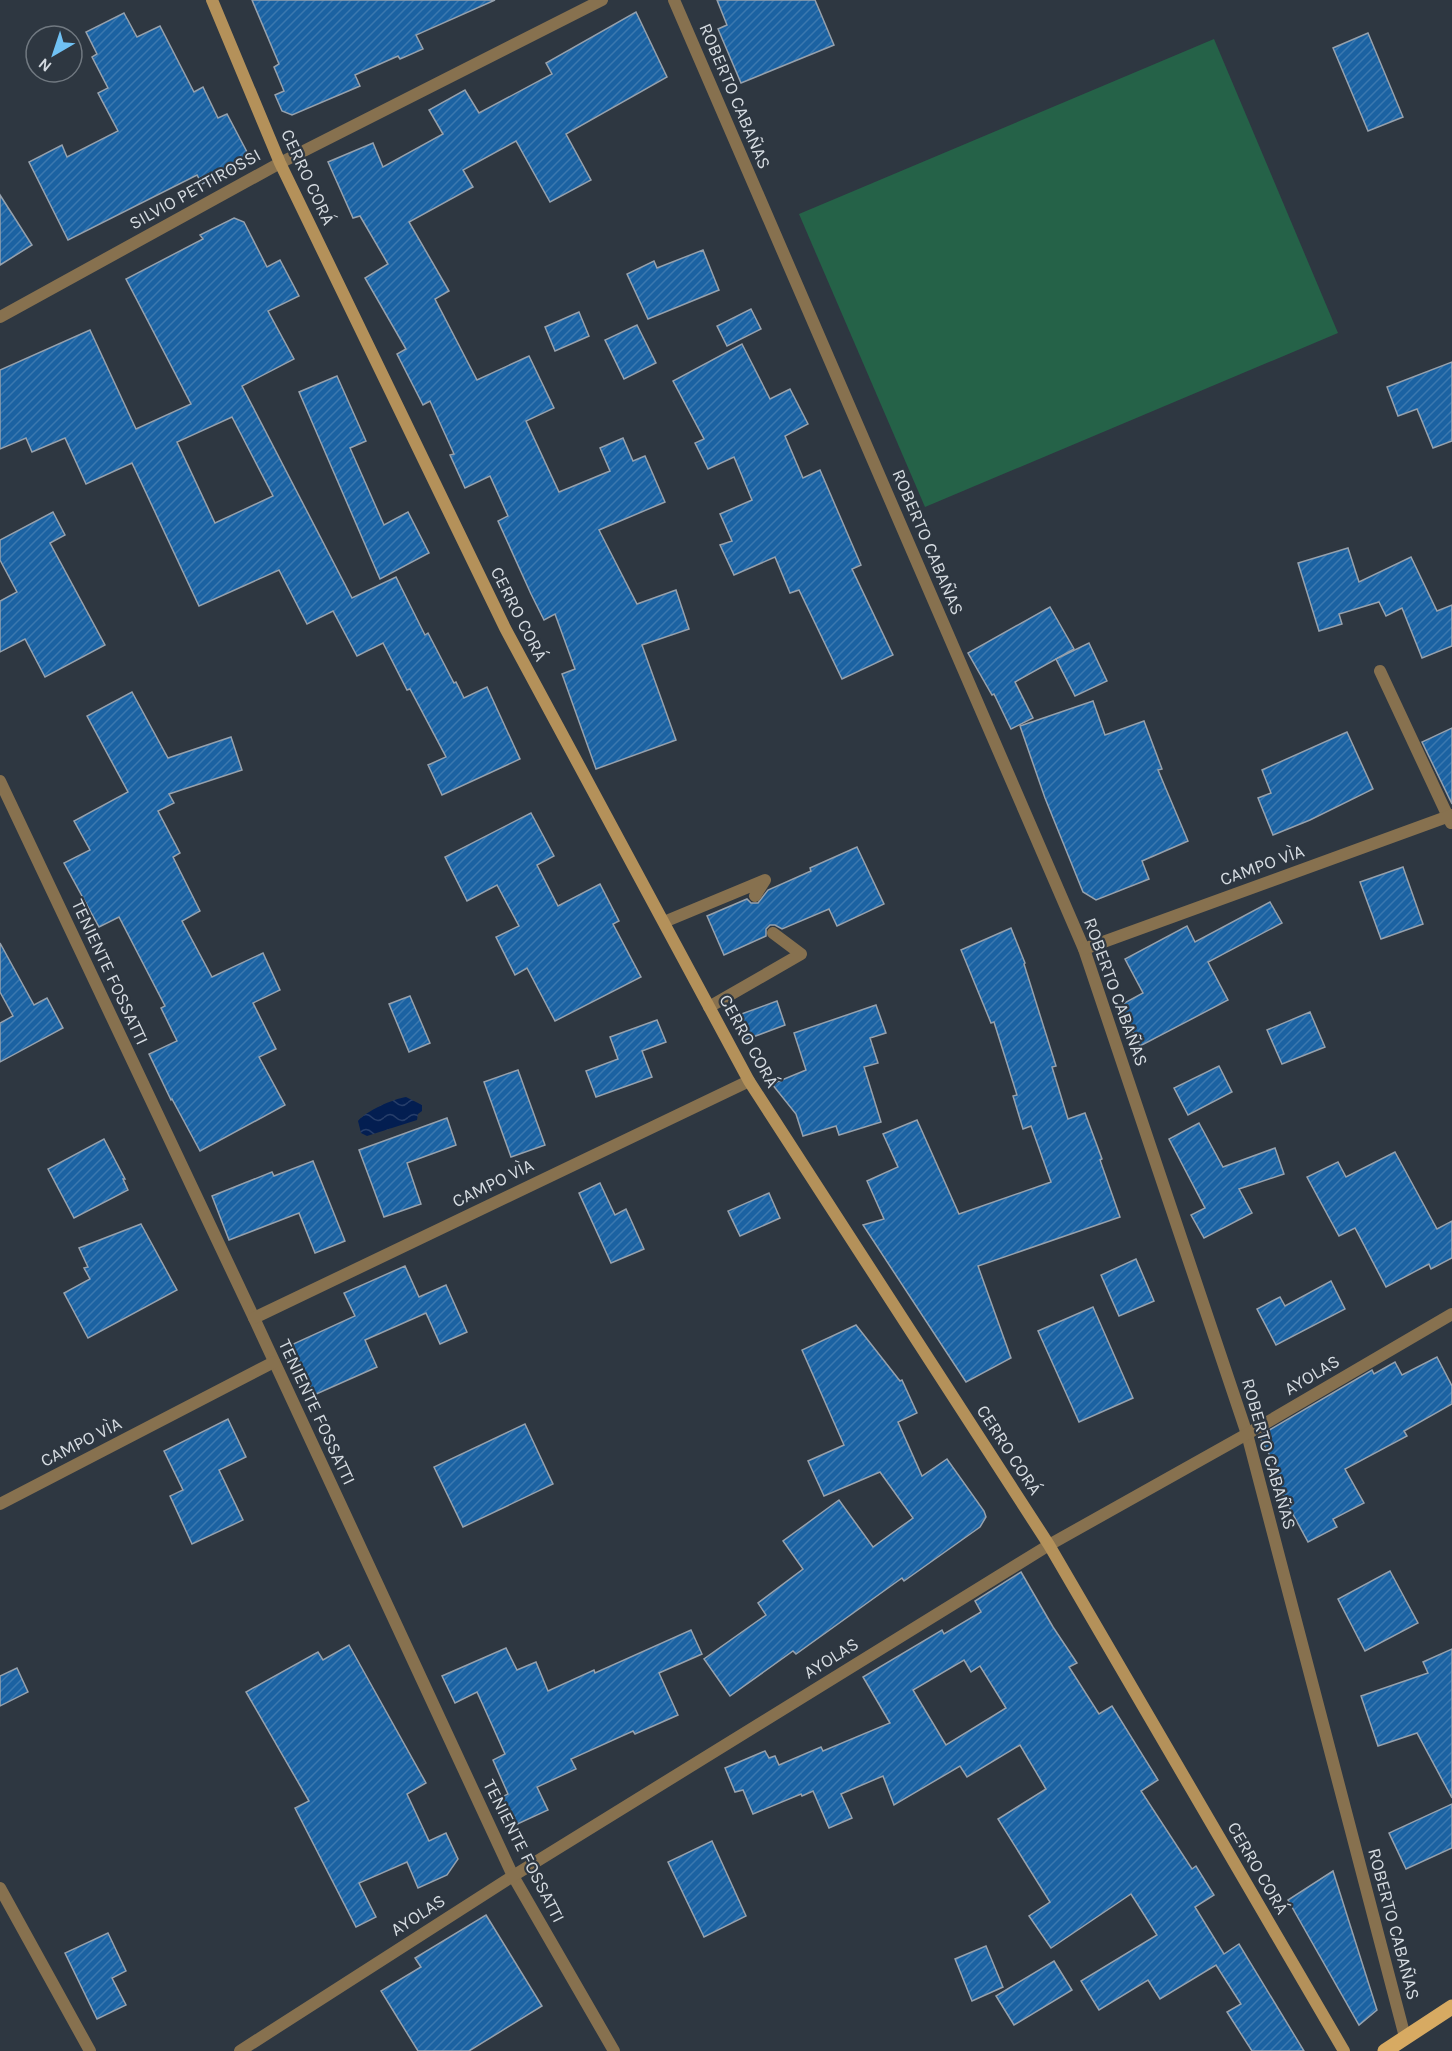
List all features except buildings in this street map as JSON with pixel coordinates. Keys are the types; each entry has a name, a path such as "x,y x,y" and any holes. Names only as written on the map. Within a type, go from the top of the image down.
{"main road":[{"path":"1385,2051 1452,2007"}],"street":[{"name":"CERRO CORÁ","path":"212,0 280,163 505,628 749,1080 1049,1545 1344,2051"},
{"name":"SILVIO PETTIROSSI","path":"0,317 280,163 602,0"},
{"name":"ROBERTO CABAÑAS","path":"674,0 1084,949 1247,1434 1405,2037"},
{"path":"1380,671 1451,819"},
{"name":"TENIENTE FOSSATTI","path":"0,781 254,1317 513,1876 614,2051"},
{"name":"CAMPO VÌA","path":"1084,949 1451,819"},
{"path":"664,922 765,880 755,896"},
{"path":"709,1007 801,954 773,933"},
{"name":"CAMPO VÌA","path":"254,1317 749,1080"},
{"name":"AYOLAS","path":"240,2051 513,1876 1049,1545 1247,1434 1452,1314"},
{"name":"CAMPO VÌA","path":"0,1504 274,1362"},
{"path":"0,1888 90,2051"}],"green space":[{"path":"1214,39 1338,333 925,507 799,214"}],"water":[{"path":"406,1097 422,1105 422,1111 418,1114 417,1120 367,1136 361,1133 358,1121 367,1113"}]}
